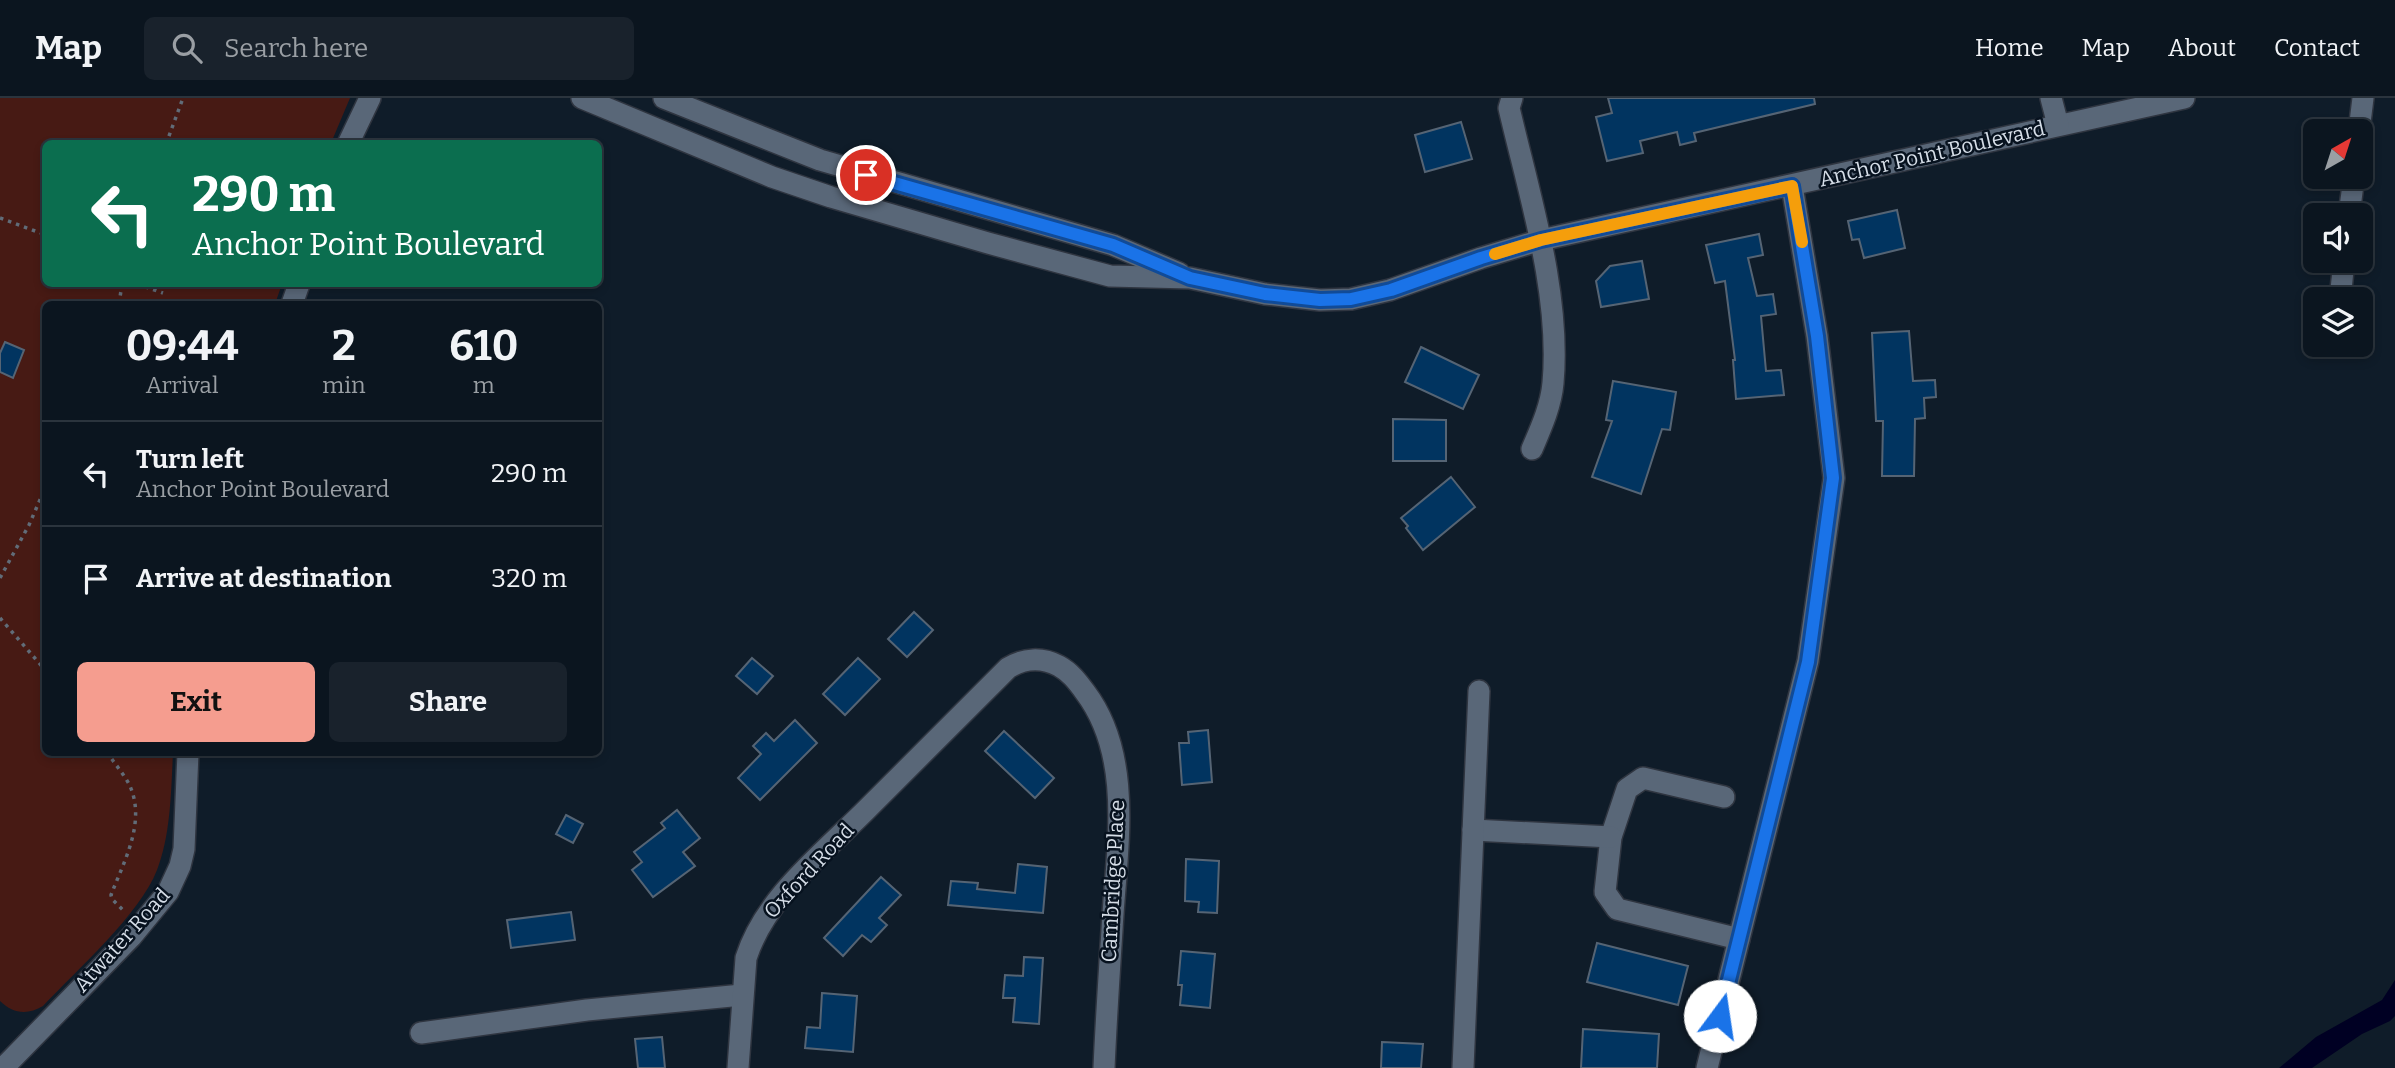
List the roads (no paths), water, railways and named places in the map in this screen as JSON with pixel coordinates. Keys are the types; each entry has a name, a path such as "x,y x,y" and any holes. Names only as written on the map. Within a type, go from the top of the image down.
{"street":[{"path":"350,140 370,98"},
{"name":"Anchor Point Boulevard","path":"582,98 772,177 872,209 1111,276 1190,278 1265,294 1320,300 1351,299 1391,290 1541,240 2184,98"},
{"name":"Anchor Point Boulevard","path":"664,98 820,160 1113,245 1190,278"},
{"path":"1512,98 1509,108 1541,240 1553,324 1553,384 1546,417 1532,449"},
{"path":"2051,98 2058,125"},
{"path":"2360,119 2363,98"},
{"path":"1707,1068 1808,662 1833,478 1817,336 1792,186"},
{"name":"Oxford Road","path":"742,995 751,940 762,921 794,881 1008,668 1018,662 1036,659 1052,662 1073,676 1090,699"},
{"path":"1463,1068 1479,691"},
{"name":"Cambridge Place","path":"1090,699 1106,730 1113,754 1119,815 1104,1068"},
{"name":"Atwater Road","path":"6,1060 131,937 168,892 180,866 184,849 188,756"},
{"path":"1724,797 1643,778 1627,789 1611,837 1605,892 1617,909 1739,939"},
{"path":"1473,830 1611,837"},
{"path":"421,1033 587,1010 742,995 738,1068"}],"water":[{"path":"2395,980 2395,1016 2390,1021 2362,1034 2312,1068 2279,1068 2316,1037 2382,1000"}]}
